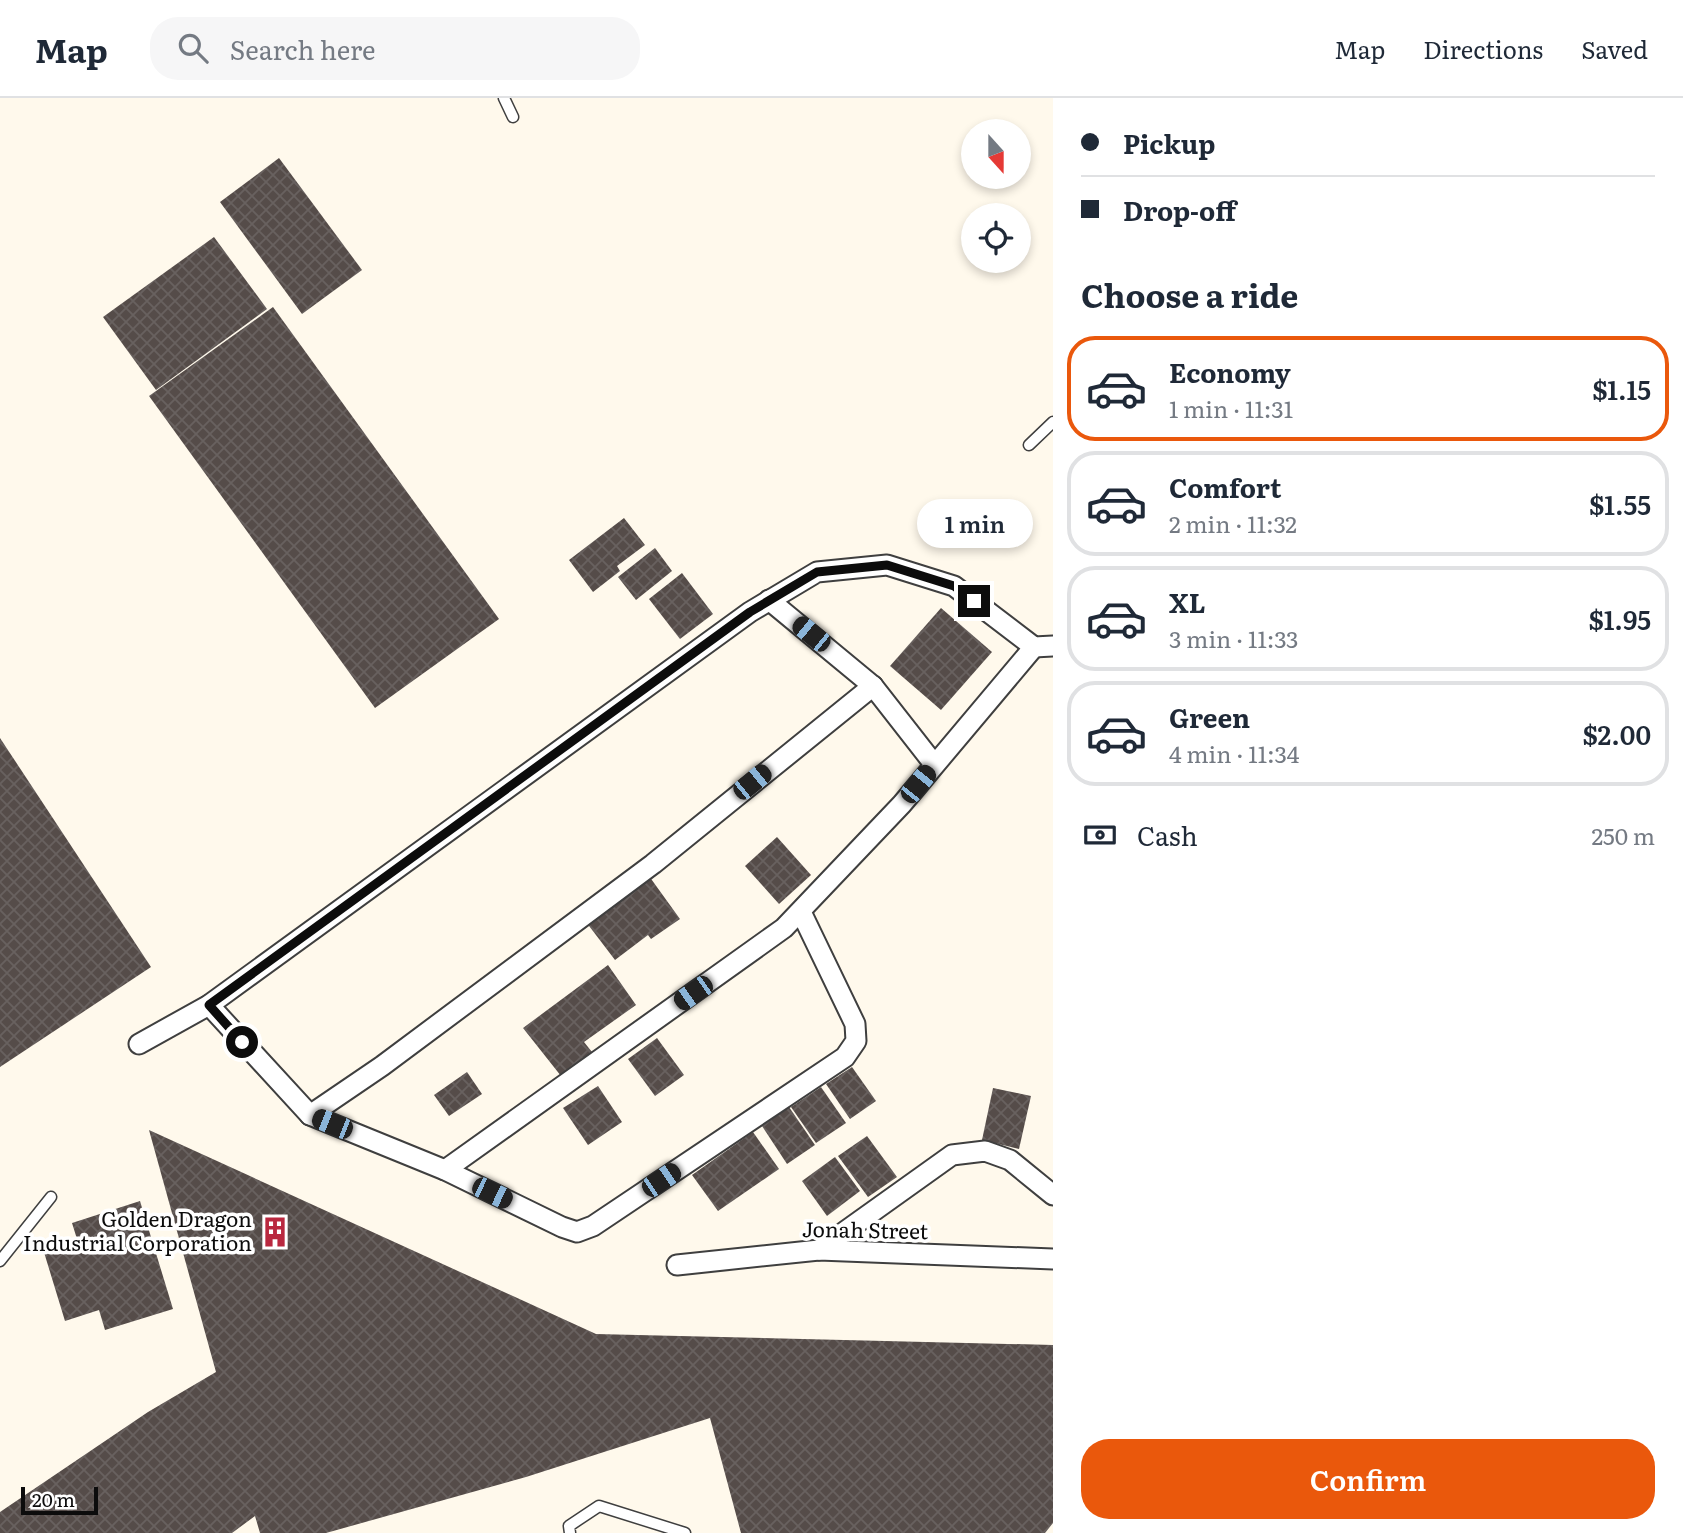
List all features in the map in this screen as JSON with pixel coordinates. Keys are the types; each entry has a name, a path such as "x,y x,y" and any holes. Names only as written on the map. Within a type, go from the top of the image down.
{"street":[{"path":"139,1044 209,1005 750,612 817,572 887,565 954,586 1044,647 784,929 445,1170"},
{"path":"769,600 873,685 934,764"},
{"path":"310,1115 382,1066 653,864 873,685"},
{"path":"209,1005 310,1115 445,1170 577,1232 593,1226 845,1057 856,1041 855,1024 801,912"},
{"path":"819,1250 952,1155 985,1151 1010,1160 1053,1195"},
{"name":"Jonah Street","path":"677,1265 819,1250 1053,1259"}],"lane":[{"path":"504,98 513,117"},
{"path":"1029,445 1053,422"},
{"path":"0,1261 51,1197"},
{"path":"570,1533 569,1526 599,1506 684,1533"}],"building":[{"path":"279,158 362,270 302,314 220,202"},
{"path":"214,237 267,309 156,390 103,317"},
{"path":"273,307 499,619 375,708 149,396"},
{"path":"624,518 645,545 617,566 620,571 593,592 569,560"},
{"path":"655,548 672,571 636,600 618,577"},
{"path":"682,573 713,614 680,639 649,599"},
{"path":"941,608 992,652 941,710 890,666"},
{"path":"0,738 151,967 0,1067"},
{"path":"777,837 811,875 779,904 745,866"},
{"path":"649,876 680,919 651,939 648,935 615,960 583,918"},
{"path":"608,965 636,1005 584,1042 592,1052 561,1076 523,1028"},
{"path":"657,1038 684,1075 655,1096 628,1059"},
{"path":"852,1067 876,1101 850,1119 826,1084"},
{"path":"467,1072 482,1094 449,1116 434,1095"},
{"path":"598,1086 622,1122 588,1145 563,1108"},
{"path":"821,1087 846,1123 816,1143 791,1107"},
{"path":"993,1088 1031,1096 1019,1149 982,1140"},
{"path":"789,1107 815,1145 787,1164 762,1126"},
{"name":"Golden Dragon Industrial Corporation","path":"149,1130 596,1334 1053,1345 1053,1523 1045,1533 741,1533 710,1418 526,1477 326,1533 260,1533 255,1516 232,1533 0,1533 0,1512 148,1412 216,1372"},
{"path":"753,1132 779,1169 718,1211 692,1175"},
{"path":"867,1136 897,1177 868,1197 838,1156"},
{"path":"835,1157 860,1191 827,1216 802,1181"},
{"path":"140,1201 173,1309 105,1330 99,1310 65,1321 43,1249 77,1239 72,1223"}],"place":[{"name":"Golden Dragon Industrial Corporation","path":"275,1232"}],"route":[{"path":"242,1042 209,1005 750,612 817,572 887,565 954,586 974,601"}]}
